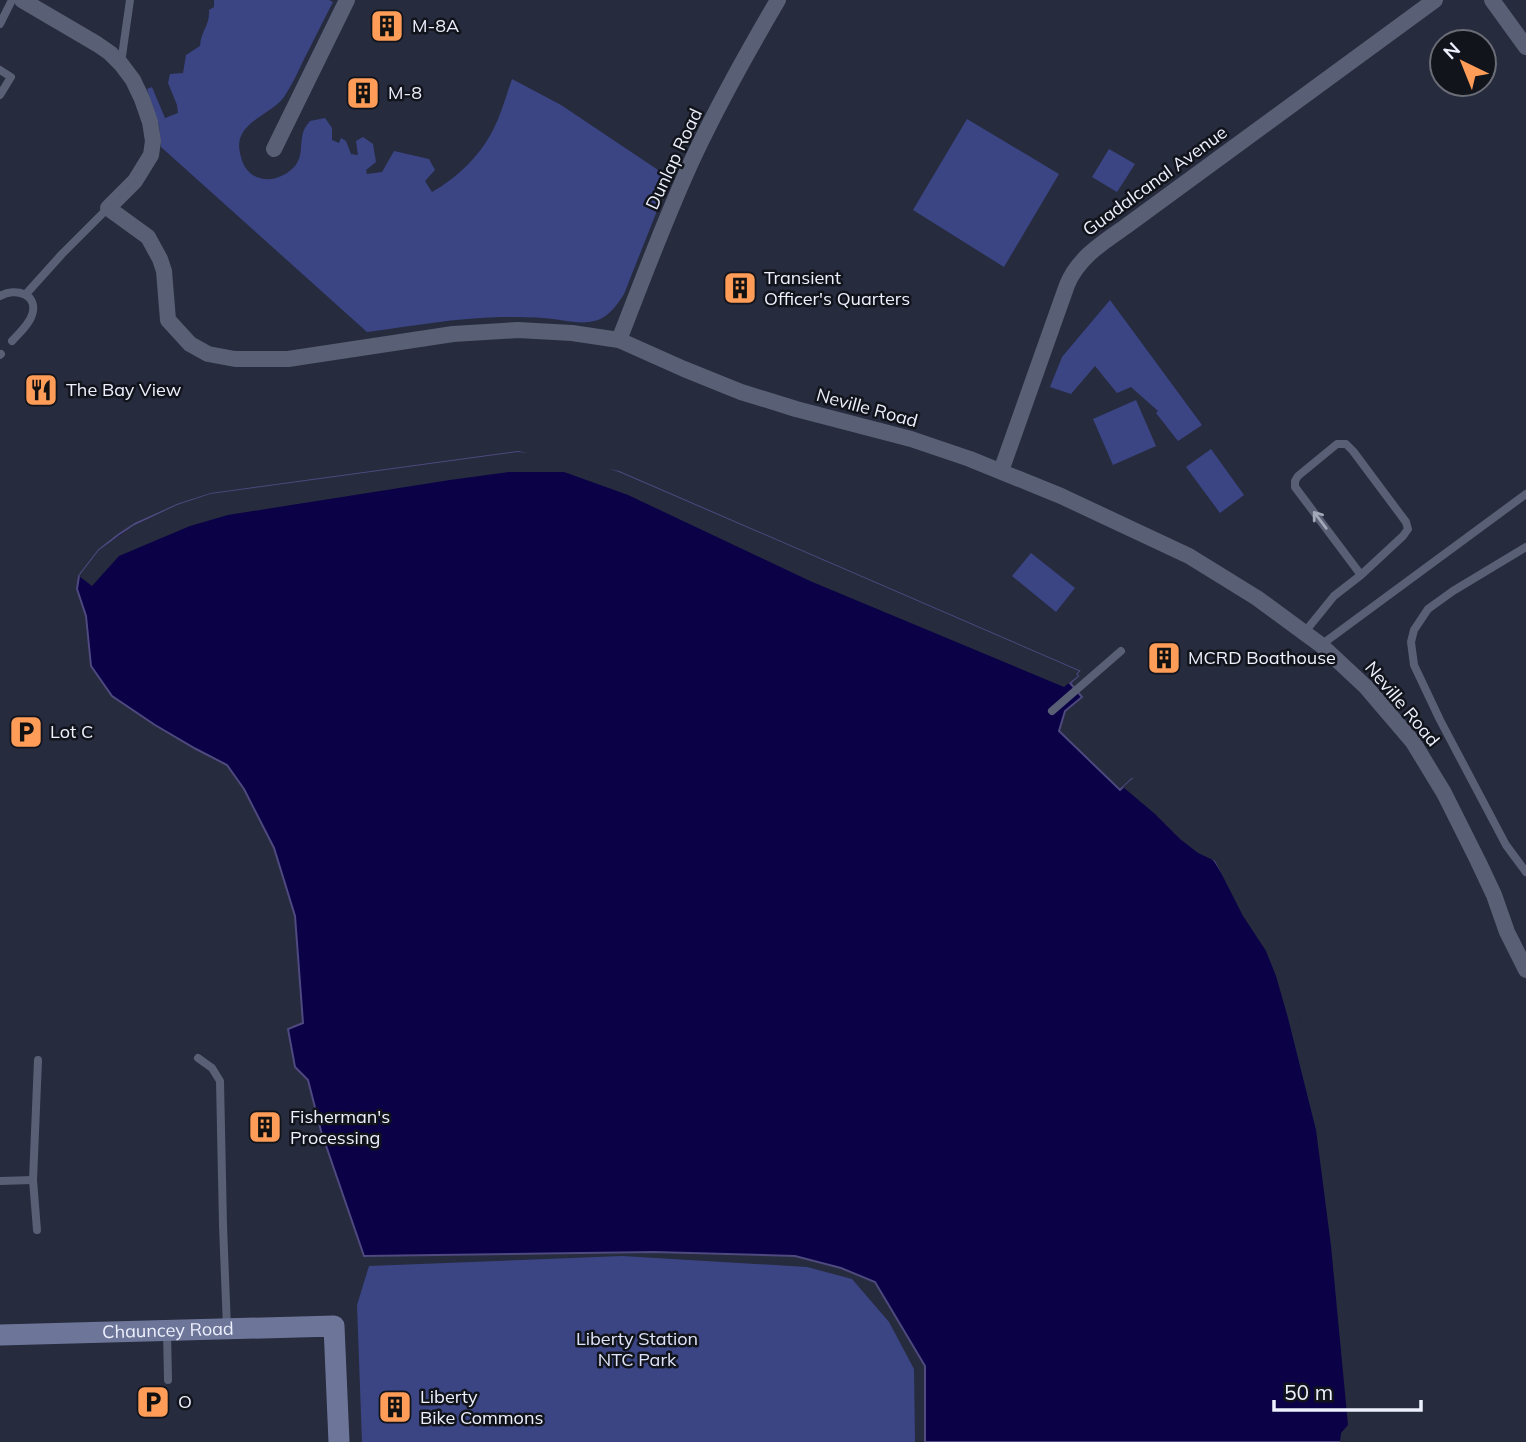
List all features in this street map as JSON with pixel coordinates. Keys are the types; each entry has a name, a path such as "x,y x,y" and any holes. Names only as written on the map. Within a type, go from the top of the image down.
{"street":[{"path":"22,0 97,44 121,64 142,99 150,122 153,141 151,155 135,181 108,208"},
{"path":"274,149 347,0"},
{"name":"Dunlap Road","path":"620,340 695,156 778,0"},
{"name":"Guadalcanal Avenue","path":"1001,471 1066,285 1080,262 1435,0"},
{"path":"1492,0 1526,47"},
{"name":"Neville Road","path":"108,208 148,237 164,271 166,313 171,323 190,344 208,354 249,360 288,359 487,331 572,333 620,340 741,392 911,439 1001,471 1189,556 1257,598 1321,645 1366,687 1413,742 1444,793 1472,849 1526,970"},
{"name":"Chauncey Road","path":"0,1335 334,1326 338,1442"}],"lane":[{"path":"0,24 12,0"},
{"path":"121,64 130,0"},
{"path":"0,70 11,77 0,95"},
{"path":"26,294 108,208"},
{"path":"0,296 6,292 17,291 26,294 33,302 33,313 28,323 12,341"},
{"path":"1304,633 1334,596 1361,575 1408,529 1406,522 1353,451 1346,444 1337,444 1298,476 1295,487 1361,575"},
{"path":"1321,645 1526,494"},
{"path":"1526,547 1428,609 1413,630 1411,642 1414,665 1440,720 1506,845 1526,872"},
{"path":"1052,711 1121,651"},
{"path":"198,1058 212,1068 220,1082 227,1328"},
{"path":"37,1230 33,1180 38,1060"},
{"path":"0,1181 33,1180"},
{"path":"167,1330 168,1380"}],"green space":[{"path":"214,0 333,2 284,97 249,125 241,136 241,157 250,173 257,177 280,177 295,166 300,157 306,127 310,121 325,118 332,128 332,140 339,143 341,138 346,141 351,154 358,155 356,141 363,137 373,144 376,162 366,170 367,174 382,172 394,151 429,159 435,170 425,181 432,192 459,173 482,149 496,124 512,79 561,105 670,178 624,294 616,306 592,322 501,317 367,332 161,147 159,125 147,89 152,87 165,118 178,113 168,83 170,74 183,73 186,55 200,46"},
{"path":"967,119 1059,174 1004,267 913,210"},
{"path":"1109,149 1135,164 1117,192 1092,177"},
{"path":"1110,300 1202,425 1178,441 1156,413 1158,411 1131,387 1117,393 1095,366 1071,394 1050,387 1062,357"},
{"path":"1136,400 1156,446 1113,465 1093,419"},
{"path":"1211,449 1244,495 1220,513 1186,467"},
{"path":"1031,553 1075,588 1056,612 1012,576"},
{"name":"Liberty Station NTC Park","path":"622,1256 807,1267 852,1279 889,1322 914,1369 915,1442 362,1442 357,1305 369,1266"}],"shaded area":[{"path":"518,452 619,472 1079,671 1076,674 1078,676 1070,683 1082,697 1065,711 1059,731 1120,790 1132,779 1215,861 1274,956 1322,1109 1363,1442 925,1442 925,1366 875,1282 841,1268 795,1256 654,1252 364,1256 321,1131 308,1080 295,1067 288,1029 303,1023 295,916 274,848 244,789 227,765 155,725 112,696 91,666 86,616 77,589 79,576 99,550 135,524 177,505 211,494"}],"pier":[{"path":"518,452 569,456 619,472 1079,671 1076,674 1078,676 1064,687 810,581 628,495 564,472 509,472 228,515 190,526 119,556 92,586 79,576 99,550 133,526 177,505 210,494"},
{"path":"1136,778 1156,793 1218,859 1250,904 1277,954 1303,1028 1325,1109 1358,1359 1365,1442 1340,1442 1341,1433 1348,1425 1331,1246 1316,1130 1276,976 1266,951 1243,916 1215,861 1198,853 1180,839 1123,787"}],"place":[{"name":"M-8A","path":"387,26"},
{"name":"M-8","path":"363,93"},
{"name":"Transient Officer's Quarters","path":"740,288"},
{"name":"The Bay View","path":"41,390"},
{"name":"MCRD Boathouse","path":"1164,658"},
{"name":"Lot C","path":"26,732"},
{"name":"Fisherman's Processing","path":"265,1127"},
{"name":"O","path":"153,1402"},
{"name":"Liberty Bike Commons","path":"395,1407"}]}
